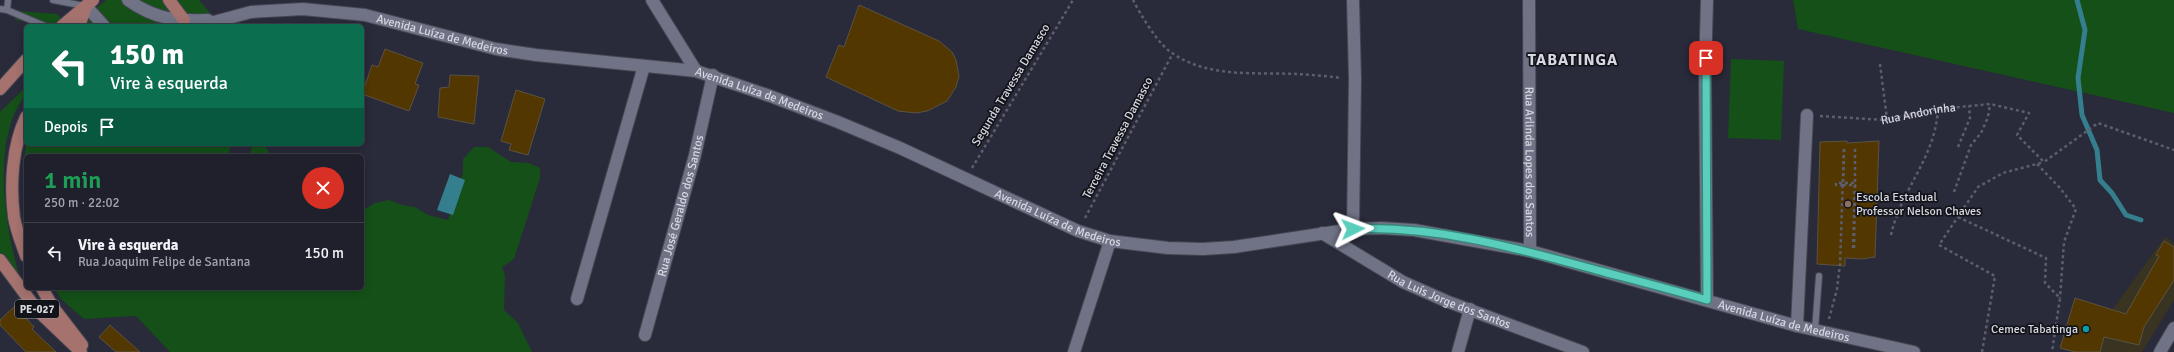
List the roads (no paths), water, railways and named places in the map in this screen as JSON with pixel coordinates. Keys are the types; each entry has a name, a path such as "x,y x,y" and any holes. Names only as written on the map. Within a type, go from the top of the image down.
{"main road":[{"path":"169,0 184,20"},
{"path":"64,24 90,3"},
{"path":"81,24 90,3"},
{"path":"0,90 24,62"},
{"path":"24,123 17,144 13,193 14,219 24,250"},
{"name":"PE-027","path":"0,260 37,310 81,352"},
{"name":"PE-027","path":"43,290 52,306 88,352"}],"street":[{"path":"128,0 143,11 163,18 184,20 216,20"},
{"path":"652,0 696,70"},
{"path":"1353,0 1355,79 1353,229"},
{"name":"Rua Arlinda Lopes dos Santos","path":"1529,0 1530,252"},
{"path":"1707,0 1705,72 1707,300"},
{"path":"90,3 103,24"},
{"name":"Avenida Luíza de Medeiros","path":"216,20 251,12 303,9 365,15 496,49 536,55 696,70 845,125 900,148 965,180 1078,231 1110,242 1168,248 1234,247 1353,229 1381,228 1414,230 1530,252 1797,326 1914,352"},
{"path":"205,24 216,20"},
{"path":"577,299 644,66"},
{"name":"Rua José Geraldo dos Santos","path":"645,335 695,155 712,75"},
{"path":"1797,326 1807,115"},
{"name":"Rua Luís Jorge dos Santos","path":"1322,233 1403,282 1583,352"},
{"path":"1074,352 1110,242"},
{"path":"1458,352 1470,309"},
{"path":"2160,352 2174,328"}],"lane":[{"path":"7,10 8,0"},
{"path":"53,0 90,3"},
{"path":"0,9 7,10 40,24"},
{"path":"1819,276 1821,332"}],"water":[{"path":"450,174 465,180 453,215 437,210"}],"waterway":[{"path":"2077,0 2085,30 2078,78 2082,115 2097,150 2100,180 2112,193 2126,215 2141,220"}],"place":[{"name":"Escola Estadual Professor Nelson Chaves","path":"1848,204"},
{"name":"Cemec Tabatinga","path":"2086,329"}],"district":[{"name":"TABATINGA","path":"1573,60"}]}
